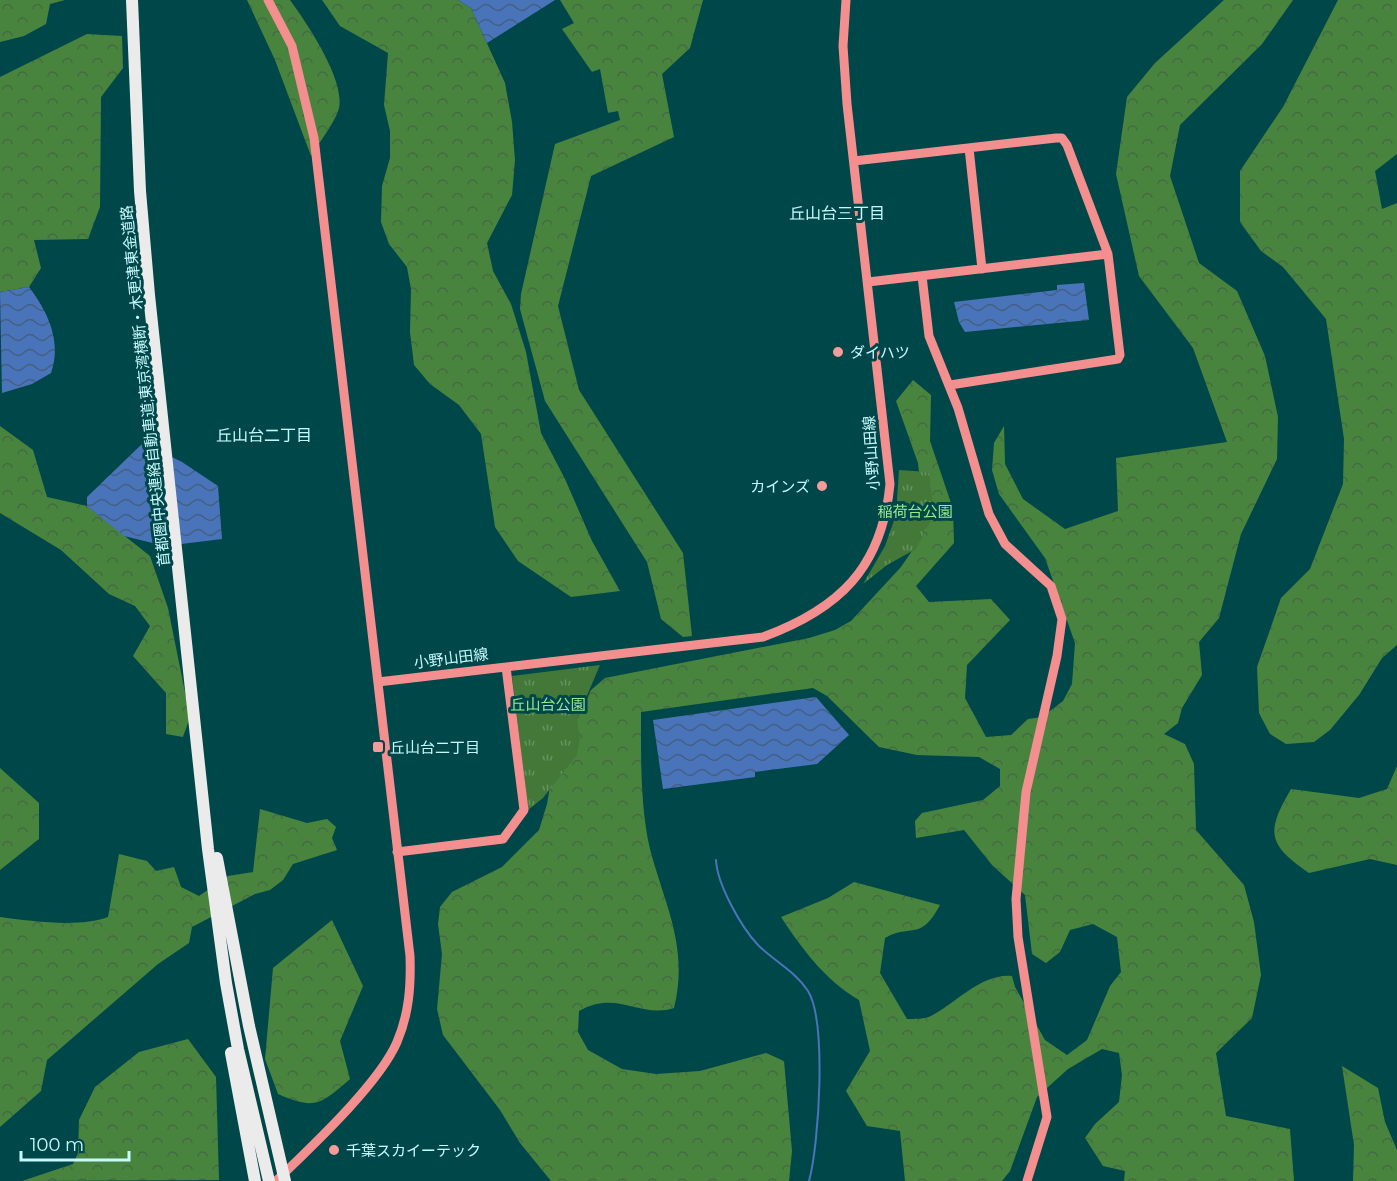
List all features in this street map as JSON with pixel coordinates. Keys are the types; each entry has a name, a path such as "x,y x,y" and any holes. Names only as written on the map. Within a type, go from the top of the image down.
{"highway":[{"name":"首都圏中央連絡自動車道;東京湾横断・木更津東金道路","path":"132,0 140,191 196,715 208,849 226,983 250,1103 269,1181"},
{"name":"首都圏中央連絡自動車道;東京湾横断・木更津東金道路","path":"201,768 264,1099 287,1181"},
{"path":"208,849 210,894 225,1021 256,1181"}],"street":[{"path":"268,0 292,46 314,138 410,956 411,983 404,1024 397,1044 382,1069 276,1181"},
{"name":"小野山田線","path":"378,682 763,637 809,618 839,595 857,576 879,540 888,509 890,484 843,45 846,0"},
{"path":"854,161 1062,138 1108,254 1120,355 1118,359 950,385"},
{"path":"969,148 982,268"},
{"path":"868,282 1108,254"},
{"path":"922,276 929,336 950,385 993,522 1018,558 1051,586 1062,619 1057,656 1026,792 1016,899 1018,937 1047,1117 1027,1181"},
{"path":"398,852 503,839 524,810 506,667"}],"green space":[{"path":"0,0 65,0 50,4 46,24 24,36 0,42"},
{"path":"247,0 290,0 323,51 330,67 336,82 339,108 331,126 311,156 275,60"},
{"path":"322,0 458,0 471,8 505,83 512,122 515,160 512,195 487,243 493,271 511,304 526,352 541,433 565,479 592,541 620,591 571,597 518,561 495,527 481,434 459,405 430,384 414,365 410,332 411,289 407,267 389,244 381,222 382,186 390,158 390,131 384,105 388,53 340,26"},
{"path":"560,0 703,0 690,48 662,74 674,137 591,176 558,306 579,390 683,553 692,636 683,637 661,619 647,562 545,401 520,309 521,294 555,144 620,120 618,111 608,113 600,69 592,72 562,29 574,23"},
{"path":"1224,0 1293,0 1262,44 1180,125 1170,176 1199,263 1237,291 1265,356 1278,417 1277,459 1241,534 1219,618 1199,642 1202,675 1182,708 1178,723 1164,734 1185,744 1194,764 1196,830 1244,885 1254,922 1261,975 1252,1018 1216,1053 1226,1116 1290,1129 1294,1181 1124,1181 1125,1171 1103,1166 1085,1138 1095,1124 1119,1102 1122,1075 1119,1053 1102,1049 1068,1069 1037,1097 1010,1171 1002,1181 905,1181 900,1131 867,1126 846,1091 870,1051 859,1000 825,974 797,941 781,917 828,898 854,882 940,905 927,924 921,928 885,938 880,973 907,1019 931,1016 990,979 1012,976 1015,987 1045,1040 1067,1055 1087,1040 1110,986 1121,972 1117,937 1093,924 1070,930 1060,952 1046,963 1032,954 1025,895 992,865 964,830 916,838 915,821 922,813 983,800 1000,786 1000,769 979,757 917,755 879,747 827,696 813,688 641,712 644,816 650,849 677,946 678,986 674,1008 650,1010 617,1003 605,1003 579,1011 578,1032 588,1050 622,1069 656,1074 700,1071 766,1053 784,1061 792,1151 789,1181 551,1181 520,1143 500,1110 443,1035 437,1009 442,954 438,924 440,907 452,892 502,867 539,830 547,804 553,769 591,690 605,678 809,638 835,630 851,621 901,567 925,532 918,463 896,401 913,380 931,395 930,441 953,509 954,543 916,586 929,602 991,599 1010,620 967,665 965,698 986,737 1011,735 1028,719 1042,717 1063,701 1072,684 1075,643 1045,558 999,494 992,470 994,443 1004,426 1005,464 1023,499 1065,529 1118,511 1116,458 1227,442 1193,348 1139,276 1116,174 1127,97 1155,63"},
{"path":"1338,0 1397,0 1397,154 1375,171 1382,209 1397,203 1397,645 1382,658 1359,695 1330,730 1314,742 1286,744 1270,734 1259,713 1257,667 1281,598 1310,569 1343,484 1344,439 1326,319 1283,267 1261,251 1240,222 1240,171 1283,107"},
{"path":"87,34 122,36 123,68 101,97 100,207 88,239 34,240 41,268 29,287 0,292 0,77"},
{"path":"0,426 33,450 47,497 87,506 150,556 168,608 190,717 183,737 166,734 166,693 133,656 150,626 135,606 109,594 61,550 0,513"},
{"name":"稲荷台公園","path":"899,470 929,472 934,514 916,549 887,565 863,584 885,546 896,515"},
{"name":"丘山台公園","path":"600,665 577,719 580,738 577,755 543,798 528,810 512,676"},
{"path":"1397,766 1397,865 1370,859 1309,873 1285,854 1278,845 1275,836 1277,816 1291,789 1359,798 1387,789"},
{"path":"0,768 39,803 39,839 0,870"},
{"path":"260,809 307,823 327,819 336,827 332,838 337,850 293,864 283,880 270,890 255,894 192,927 189,943 158,964 47,1060 41,1091 0,1127 0,917 69,923 108,917 119,854 147,861 156,871 174,867 181,887 199,896 228,876 253,872"},
{"path":"332,920 363,986 340,1041 350,1079 324,1099 317,1102 301,1102 278,1094 265,1059 273,968"},
{"path":"188,1039 216,1077 219,1180 22,1181 73,1164 78,1153 79,1120 95,1087 139,1052"},
{"path":"1342,1066 1378,1088 1385,1122 1397,1150 1397,1181 1353,1181 1354,1145"}],"water":[{"path":"458,0 555,0 487,43 471,8"},
{"path":"1084,283 1089,320 965,332 959,322 954,302 1057,290 1057,285"},
{"path":"29,287 47,317 54,339 55,350 51,373 32,384 2,393 0,292"},
{"path":"143,443 182,462 218,486 222,539 165,546 124,536 87,506 87,497"},
{"path":"816,697 849,735 817,764 755,772 755,777 663,789 653,720"}],"waterway":[{"path":"716,860 725,893 744,927 758,945 803,984 814,1007 818,1029 819,1084 816,1140 809,1181"}],"place":[{"name":"ダイハツ","path":"838,352"},
{"name":"カインズ","path":"822,486"},
{"name":"丘山台二丁目","path":"378,747"},
{"name":"千葉スカイーテック","path":"334,1150"}],"district":[{"name":"丘山台三丁目","path":"837,213"},
{"name":"丘山台二丁目","path":"264,435"}]}
